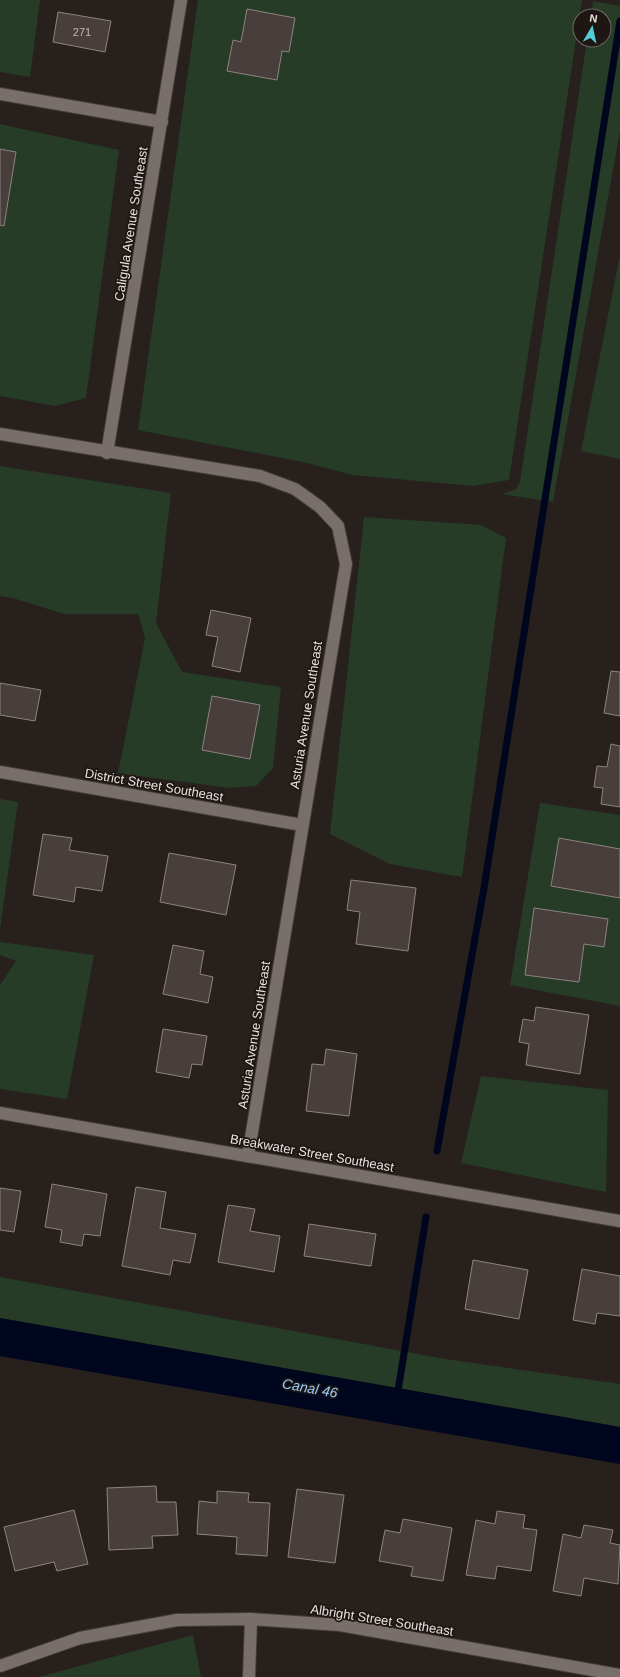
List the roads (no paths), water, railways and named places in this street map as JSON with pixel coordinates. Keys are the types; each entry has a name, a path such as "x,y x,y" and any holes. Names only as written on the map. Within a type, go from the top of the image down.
{"street":[{"name":"Caligula Avenue Southeast","path":"107,453 181,0"},
{"path":"0,94 162,122"},
{"name":"Asturia Avenue Southeast","path":"0,434 107,453 260,476 295,489 320,507 338,526 346,564 248,1156"},
{"name":"District Street Southeast","path":"0,772 302,825"},
{"name":"Breakwater Street Southeast","path":"0,1113 620,1221"},
{"path":"249,1677 251,1619"},
{"name":"Albright Street Southeast","path":"0,1666 80,1638 177,1620 251,1619 340,1625 620,1675"}],"water":[{"name":"Canal 46","path":"0,1318 620,1427 620,1464 0,1356"}],"waterway":[{"path":"437,1151 484,888 620,21"},
{"path":"397,1397 426,1217"}]}
